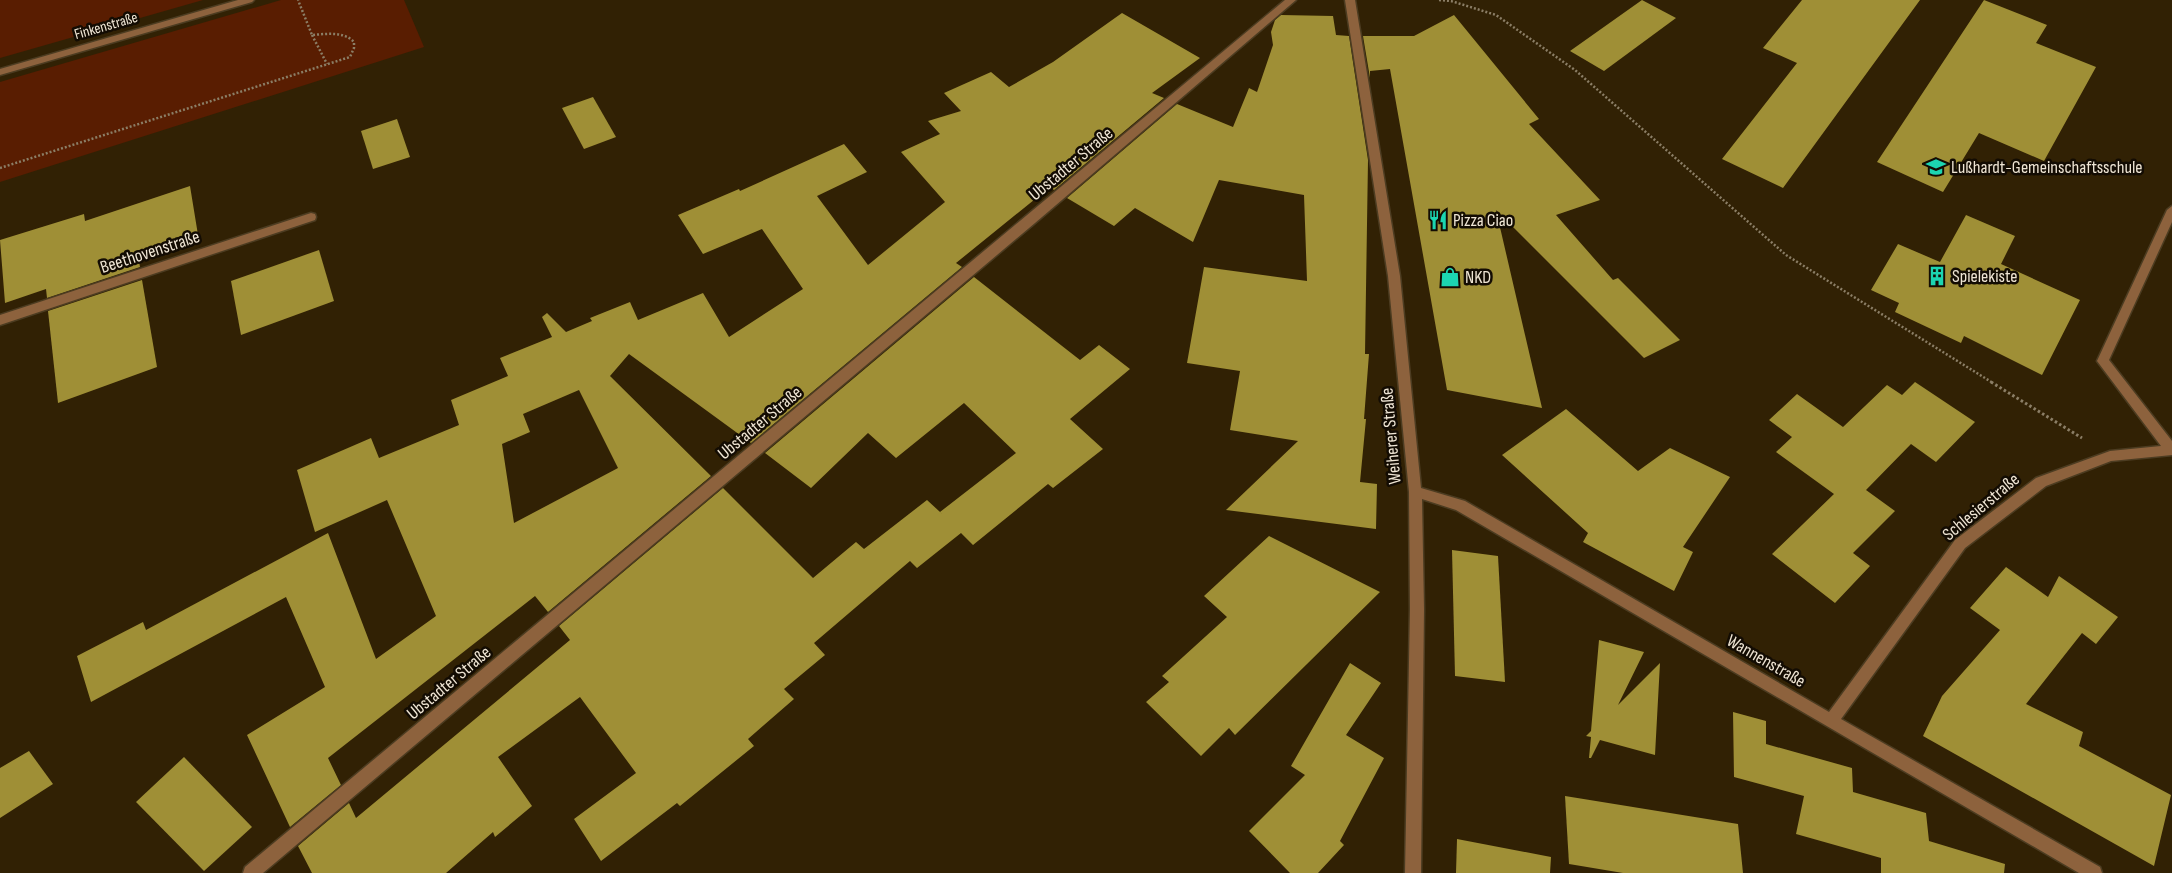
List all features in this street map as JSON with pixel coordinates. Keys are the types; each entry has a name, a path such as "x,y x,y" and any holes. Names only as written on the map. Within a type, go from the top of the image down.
{"street":[{"name":"Finkenstraße","path":"0,72 249,0"},
{"name":"Ubstadter Straße","path":"251,873 612,568 1039,214 1292,0"},
{"name":"Weiherer Straße","path":"1350,0 1394,276 1415,492 1417,609 1413,873"},
{"path":"2172,210 2102,362 2172,450"},
{"name":"Beethovenstraße","path":"0,320 311,217"},
{"name":"Schlesierstraße","path":"1831,721 1960,544 2041,482 2110,456 2172,450"},
{"name":"Wannenstraße","path":"1415,492 1460,505 2094,873"}],"path":[{"path":"298,0 312,35 327,64"},
{"path":"1439,0 1451,1 1496,15 1575,70 1786,255 2110,456"},
{"path":"0,168 350,57 355,50 354,43 348,36 338,34 312,35"}],"shaded area":[{"path":"0,0 203,0 0,58"},
{"path":"281,0 404,0 424,47 0,182 0,82"}],"building":[{"path":"1642,0 1676,18 1604,71 1570,51"},
{"path":"1802,0 1920,0 1783,188 1722,159 1797,63 1763,48"},
{"path":"1984,0 2047,25 2036,43 2096,67 2044,161 1979,133 1943,192 1877,162"},
{"path":"1122,13 1200,58 1152,93 1164,98 1054,190 1050,187 956,263 962,267 751,443 629,354 610,376 711,476 548,612 535,596 328,758 341,785 290,827 247,735 325,687 286,597 91,702 77,656 143,622 146,630 328,533 376,659 436,616 387,500 315,532 297,470 371,438 379,458 459,425 451,400 508,376 500,358 552,337 542,317 547,313 566,332 592,321 590,318 630,302 638,320 703,293 729,337 803,289 762,229 703,254 678,215 739,189 740,191 844,144 867,172 817,196 868,265 945,202 901,152 940,134 928,121 961,111 944,93 991,72 1009,87 1053,62","holes":["579,390 618,468 514,523 502,444 530,432 523,414"]},
{"path":"1281,15 1333,16 1336,35 1349,36 1368,160 1365,354 1369,354 1364,419 1366,419 1360,482 1377,484 1376,529 1226,510 1298,441 1230,430 1240,371 1187,363 1204,267 1307,281 1304,195 1219,180 1193,242 1135,208 1114,226 1067,198 1177,104 1233,127 1249,88 1257,92 1273,45 1271,32 1275,20"},
{"path":"1454,15 1539,119 1529,124 1600,200 1556,215 1613,280 1618,278 1680,340 1644,358 1496,210 1542,408 1447,390 1390,69 1370,71 1370,78 1363,36 1414,36"},
{"path":"593,97 616,137 584,149 562,108"},
{"path":"397,119 410,157 373,169 361,131"},
{"path":"190,186 198,235 138,255 140,267 47,298 46,289 5,303 0,240 84,214 85,221"},
{"path":"1966,215 2015,236 2001,264 2080,300 2042,375 1964,336 1961,343 1895,312 1899,303 1871,290 1898,244 1940,262"},
{"path":"319,250 334,301 241,335 231,281"},
{"path":"974,277 1080,360 1099,345 1130,369 1070,419 1103,449 1053,488 1048,484 973,545 961,533 917,568 910,561 814,643 825,655 784,689 794,699 748,739 754,746 680,806 677,803 601,861 574,819 636,773 580,697 498,757 532,806 495,837 493,832 446,873 312,873 298,846 349,803 356,818 570,640 559,626 723,488 813,578 856,542 864,549 927,500 940,512 1016,453 964,403 896,458 868,433 811,488 765,453"},
{"path":"142,280 157,367 58,403 48,311"},
{"path":"1915,382 1975,422 1936,462 1911,444 1866,490 1895,511 1853,553 1870,566 1835,603 1772,554 1834,494 1776,452 1792,437 1769,420 1797,394 1843,427 1887,385 1902,395"},
{"path":"1566,409 1638,471 1670,448 1730,477 1683,547 1693,552 1674,591 1583,542 1588,533 1502,455"},
{"path":"1269,536 1380,592 1235,735 1229,728 1201,756 1146,702 1169,682 1162,676 1227,617 1204,596"},
{"path":"1452,550 1498,556 1505,682 1455,676"},
{"path":"2006,567 2048,597 2059,576 2118,617 2096,644 2082,633 2026,704 2083,732 2079,746 2171,795 2154,866 1923,736 1942,696 2000,630 1970,608"},
{"path":"1599,640 1644,652 1618,705 1660,663 1655,755 1600,740 1591,758 1589,758 1591,737 1586,736 1591,731"},
{"path":"1350,663 1381,683 1346,735 1384,758 1340,841 1344,845 1318,873 1290,873 1249,831 1305,775 1291,766"},
{"path":"1733,712 1766,721 1766,744 1852,768 1853,792 1926,813 1929,841 2005,864 2004,873 1881,873 1881,858 1796,834 1804,796 1734,777"},
{"path":"29,751 53,784 0,818 0,768"},
{"path":"184,757 252,827 204,871 136,802"},
{"path":"1565,796 1738,824 1743,873 1623,873 1569,864"},
{"path":"1457,839 1551,857 1550,873 1456,873"}],"place":[{"name":"Lußhardt-Gemeinschaftsschule","path":"1936,167"},
{"name":"Pizza Ciao","path":"1438,220"},
{"name":"Spielekiste","path":"1937,276"},
{"name":"NKD","path":"1450,277"}]}
